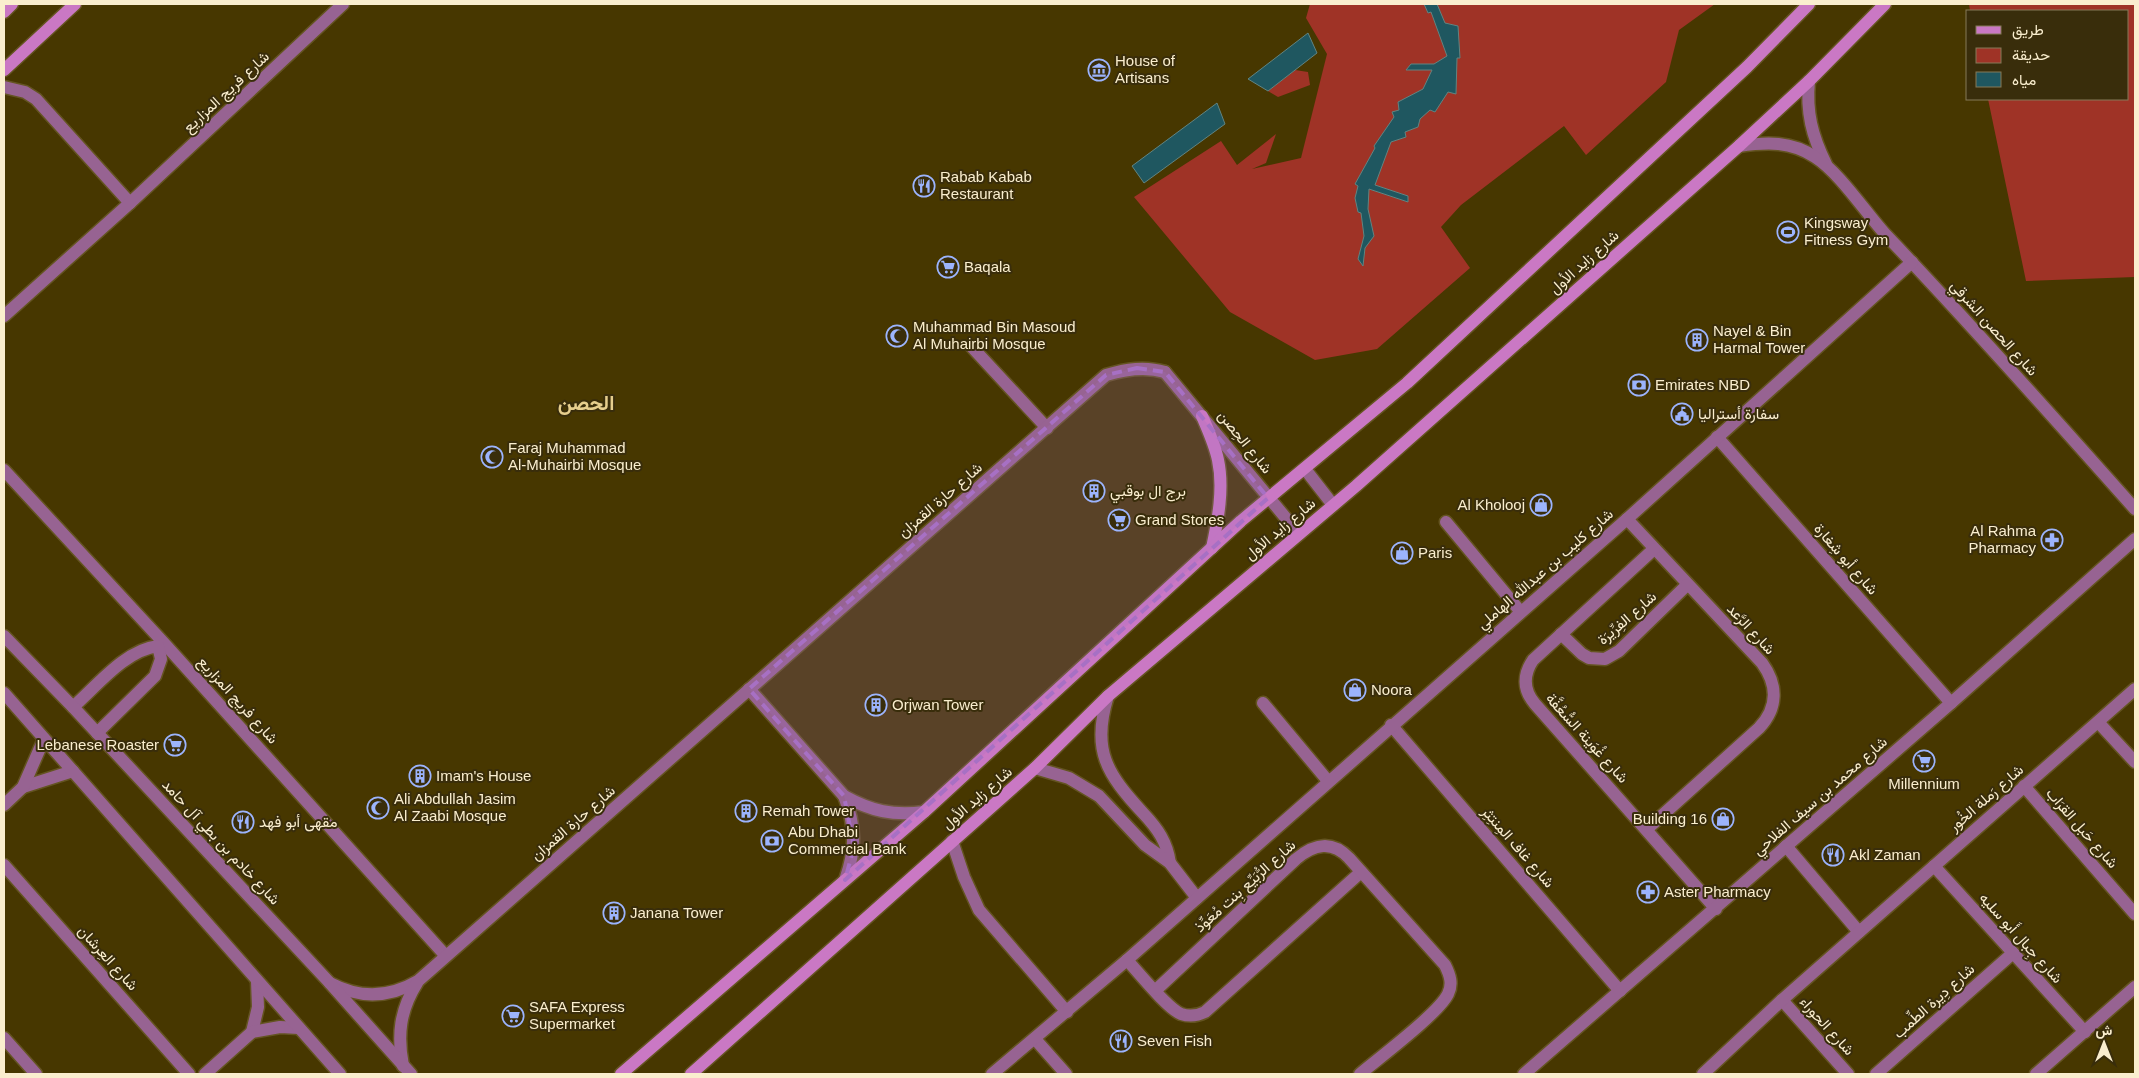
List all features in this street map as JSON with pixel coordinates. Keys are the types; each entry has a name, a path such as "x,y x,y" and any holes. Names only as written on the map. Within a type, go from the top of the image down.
{"main road":[{"path":"4,12 12,4"},
{"path":"4,70 75,4"},
{"name":"شارع زايد الأول","path":"621,1074 924,812 1268,498 1407,383 1747,67 1810,4"},
{"name":"شارع زايد الأول","path":"691,1074 1035,768 1108,696 1333,505 1739,146 1885,4"},
{"path":"1202,416 1215,450 1220,474 1219,508 1212,548"}],"street":[{"name":"شارع فريج المزاريع","path":"4,316 130,203 343,4"},
{"name":"شارع الحصن الشرقي","path":"1809,80 1808,117 1813,135 1829,168"},
{"path":"4,87 24,92 36,99 130,203"},
{"name":"شارع الحصن الشرقي","path":"1739,146 1772,142 1788,144 1817,158 1829,168 2135,509"},
{"name":"شارع كليب بن عبدالله الهاملي","path":"992,1074 1127,960 1520,611 1627,519 1912,262"},
{"path":"971,346 1047,428"},
{"name":"شارع حارة القمزان","path":"328,981 342,989 373,996 404,989 418,981 1106,375 1137,368 1153,368 1165,372"},
{"name":"شارع الحِصن","path":"1165,372 1299,534"},
{"name":"شارع أبو شِغارة","path":"1717,437 1951,703"},
{"path":"1304,469 1333,505"},
{"name":"شارع فريج المزاريع","path":"4,470 170,649 446,955"},
{"name":"شارع الرَّعد","path":"1627,519 1768,672 1773,683 1774,702 1767,719 1647,829"},
{"path":"1446,522 1520,611"},
{"name":"شارع محمد بن سيف الفلاحي","path":"1524,1074 1716,909 2135,539"},
{"name":"شارع غُوَينة السُّعُفَّة","path":"1654,548 1538,654 1528,667 1525,682 1530,698 1716,909"},
{"name":"شارع الفِرِّيرَة","path":"1561,634 1582,654 1590,658 1606,659 1619,650 1687,586"},
{"name":"شارع خادم بن بطي آل حامد","path":"4,636 328,981 407,1070"},
{"path":"73,708 131,656 145,649 158,646 161,659 155,676 97,733"},
{"path":"749,689 844,796 862,806 882,812 903,814 924,812"},
{"name":"شارع رَملة الخُور","path":"1703,1074 1782,1000 2135,689"},
{"path":"4,693 340,1074"},
{"path":"1108,696 1100,725 1100,741 1108,770 1116,783 1162,836 1170,863"},
{"path":"1263,703 1328,781"},
{"path":"2098,722 2135,762"},
{"name":"شارع غاف المِنتِثِر","path":"1391,725 1620,991"},
{"path":"23,787 44,739"},
{"path":"1035,768 1061,775 1085,786 1112,808 1149,849 1170,863 1197,898"},
{"path":"4,804 23,787 72,771"},
{"name":"شارع حَبل القرَاب","path":"2024,786 2135,914"},
{"path":"844,796 850,812 854,847 845,880"},
{"path":"952,841 964,877 979,910 1067,1012"},
{"name":"شارع الرُّبَيِّع بِنت مُعَوِّذ","path":"1156,990 1296,859 1310,849 1326,844 1333,846 1344,853 1445,965 1451,983 1448,994 1436,1010 1360,1074"},
{"path":"1786,846 1859,932"},
{"name":"شارع العِرشان","path":"4,865 189,1074"},
{"name":"شارع جِبال أَبو سليه","path":"1934,866 2085,1032"},
{"path":"1127,960 1182,1015 1190,1016 1205,1012 1361,872"},
{"name":"شارع دِيرة الطِّمب","path":"1876,1074 2013,953"},
{"path":"252,1032 258,1007 257,981"},
{"name":"شارع حارة القمزان","path":"407,1070 400,1048 402,1013 418,981"},
{"path":"2036,1074 2135,987"},
{"name":"شارع الحوراء","path":"1782,1000 1848,1074"},
{"path":"205,1074 252,1032 280,1027 299,1028"},
{"path":"4,1038 36,1074"},
{"path":"1035,1039 1066,1074"}],"highlighted area":[{"path":"1137,368 1165,372 1268,498 845,880 854,847 844,796 749,689 1106,375"}],"green space":[{"path":"1310,4 1715,4 1679,30 1666,82 1586,155 1564,126 1461,205 1441,227 1470,268 1377,349 1315,360 1230,312 1134,197 1221,141 1237,165 1276,134 1266,163 1252,169 1301,158 1327,54 1306,18"},
{"path":"1969,4 2135,4 2135,277 2026,281 1988,100 2129,100 2129,10 1970,10"},
{"path":"1295,70 1308,72 1310,85 1278,97 1268,91"}],"water":[{"path":"1424,4 1437,4 1445,23 1458,26 1460,58 1457,58 1456,94 1448,92 1435,112 1430,110 1420,119 1418,127 1405,132 1406,137 1391,142 1375,185 1408,196 1408,202 1369,189 1368,209 1374,236 1365,248 1363,266 1358,259 1364,236 1361,213 1358,212 1355,198 1358,186 1355,184 1375,148 1374,146 1394,117 1392,112 1399,110 1398,102 1423,89 1432,70 1406,70 1411,64 1434,64 1447,56 1431,12 1428,13"},
{"path":"1308,33 1317,53 1268,91 1248,79"},
{"path":"1217,103 1225,124 1144,183 1132,166"}],"place":[{"name":"House of Artisans","path":"1099,70"},
{"name":"Rabab Kabab Restaurant","path":"924,186"},
{"name":"Kingsway Fitness Gym","path":"1788,232"},
{"name":"Baqala","path":"948,267"},
{"name":"Muhammad Bin Masoud Al Muhairbi Mosque","path":"897,336"},
{"name":"Nayel & Bin Harmal Tower","path":"1697,340"},
{"name":"Emirates NBD","path":"1639,385"},
{"name":"سفارة أستراليا","path":"1682,414"},
{"name":"Faraj Muhammad Al-Muhairbi Mosque","path":"492,457"},
{"name":"برج ال بوقبي","path":"1094,491"},
{"name":"Al Kholooj","path":"1541,505"},
{"name":"Grand Stores","path":"1119,520"},
{"name":"Al Rahma Pharmacy","path":"2052,540"},
{"name":"Paris","path":"1402,553"},
{"name":"Noora","path":"1355,690"},
{"name":"Orjwan Tower","path":"876,705"},
{"name":"Lebanese Roaster","path":"175,745"},
{"name":"Millennium","path":"1924,761"},
{"name":"Imam's House","path":"420,776"},
{"name":"Ali Abdullah Jasim Al Zaabi Mosque","path":"378,808"},
{"name":"Remah Tower","path":"746,811"},
{"name":"Building 16","path":"1723,819"},
{"name":"مقهى أبو فهد","path":"243,822"},
{"name":"Abu Dhabi Commercial Bank","path":"772,841"},
{"name":"Akl Zaman","path":"1833,855"},
{"name":"Aster Pharmacy","path":"1648,892"},
{"name":"Janana Tower","path":"614,913"},
{"name":"SAFA Express Supermarket","path":"513,1016"},
{"name":"Seven Fish","path":"1121,1041"}],"district":[{"name":"الحصن","path":"586,403"}]}
